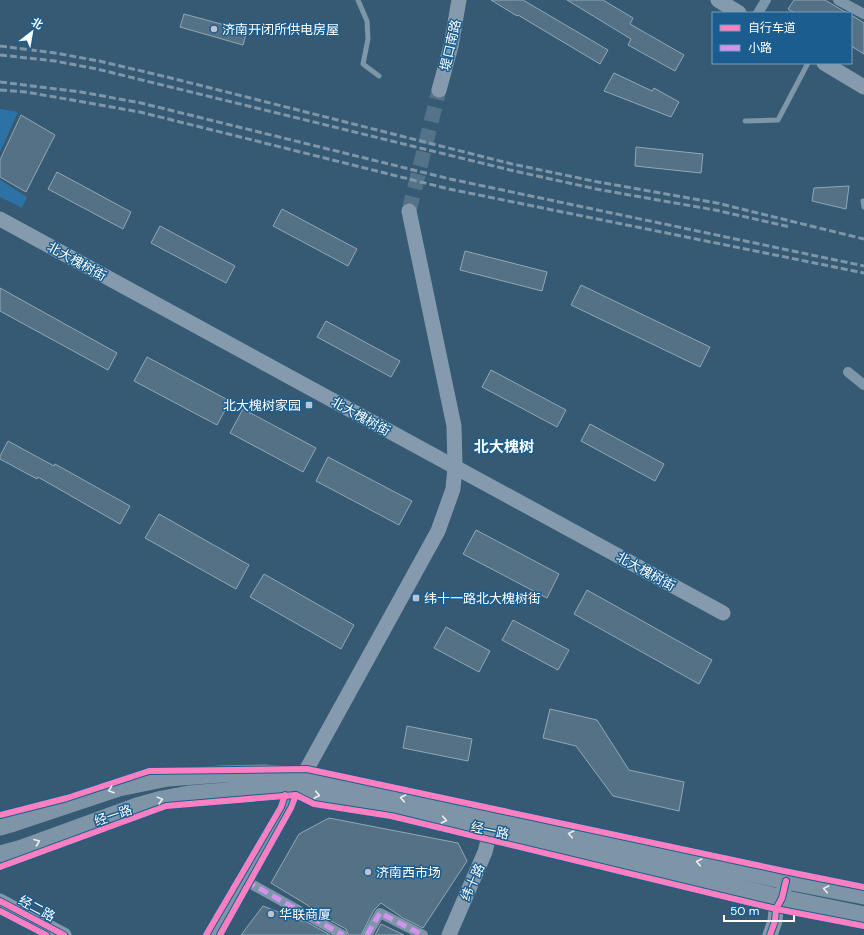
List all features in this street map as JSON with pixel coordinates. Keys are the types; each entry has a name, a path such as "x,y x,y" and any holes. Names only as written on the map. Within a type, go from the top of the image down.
{"main road":[{"name":"经一路","path":"0,827 119,788 168,778 264,773 299,784 782,898 864,915"},
{"name":"经一路","path":"0,854 22,848 137,806 162,799 189,794 299,784 864,896"}],"street":[{"name":"堤口南路","path":"439,90 451,46 459,0"},
{"path":"718,0 737,12"},
{"path":"759,12 766,0"},
{"path":"838,0 864,14"},
{"path":"826,64 864,87"},
{"path":"213,935 286,808 290,796 299,784 438,531 453,489 455,467 454,426 409,211"},
{"name":"北大槐树街","path":"0,219 723,613"},
{"path":"848,372 864,385"},
{"name":"纬十路","path":"449,935 485,852 488,840 494,830"},
{"path":"244,880 343,935"},
{"path":"770,935 775,920 776,909 782,898 786,881"},
{"name":"经二路","path":"0,901 64,935"},
{"name":"经二路","path":"0,911 46,935"},
{"path":"367,935 380,913 423,935"}],"lane":[{"path":"358,0 367,21 368,39 363,64 379,76"},
{"path":"744,121 778,120 807,64"},
{"path":"863,200 864,207"}],"shaded area":[{"path":"0,109 18,112 0,152"},
{"path":"0,180 27,197 22,208 0,197"}],"building":[{"path":"491,0 523,0 608,50 600,64"},
{"path":"567,0 603,0 633,18 630,24 684,55 675,71 628,45 631,39"},
{"path":"794,0 825,0 845,12 793,12 788,9"},
{"name":"济南开闭所供电房屋","path":"184,14 247,31 243,45 180,27"},
{"path":"852,16 864,23 864,54 852,47"},
{"path":"614,73 652,91 654,88 679,102 671,117 604,91"},
{"path":"21,115 55,135 26,192 0,177 0,160"},
{"path":"636,147 703,154 701,173 635,166"},
{"path":"57,172 131,212 123,229 48,189"},
{"path":"849,186 846,209 812,201 814,188"},
{"path":"282,209 357,249 348,266 273,226"},
{"path":"160,226 235,266 226,283 151,243"},
{"path":"465,251 547,272 542,291 460,270"},
{"path":"581,285 710,347 700,367 571,305"},
{"path":"0,288 117,353 108,370 0,311"},
{"path":"326,321 400,361 391,377 317,337"},
{"path":"147,357 230,401 217,425 134,381"},
{"path":"491,370 566,410 557,427 482,387"},
{"path":"243,409 316,448 303,472 230,433"},
{"path":"590,424 664,464 655,481 581,441"},
{"path":"8,441 54,466 55,464 130,506 120,524 38,477 37,479 0,459 0,456"},
{"path":"328,457 412,501 399,525 316,481"},
{"path":"159,514 249,565 236,589 145,538"},
{"path":"476,530 559,574 547,598 463,554"},
{"path":"264,574 354,625 341,649 250,597"},
{"path":"587,590 712,660 699,684 574,614"},
{"path":"513,620 569,650 558,670 502,640"},
{"path":"446,627 490,651 479,672 434,648"},
{"path":"550,709 597,720 629,770 684,782 679,811 613,796 576,746 543,738"},
{"path":"407,726 472,739 468,761 403,748"},
{"name":"济南西市场","path":"329,818 458,843 467,861 423,928 403,918 381,903 374,910 361,935 349,935 346,929 311,910 312,908 271,883 299,834"},
{"name":"华联商厦","path":"263,906 304,922 305,921 330,935 241,935"},
{"path":"381,924 404,935 375,935"}],"tunnel":[{"path":"409,211 439,90"}],"railway":[{"path":"0,46 55,53 99,61 512,164 598,182 717,203 864,239"},
{"path":"0,55 55,61 97,69 510,170 596,189 715,210 790,227"},
{"path":"0,82 81,92 141,103 450,179 864,266"},
{"path":"0,90 26,92 140,112 449,189 864,273"}],"marked path":[{"path":"246,881 343,935"},
{"path":"367,935 380,913 423,935"}],"cycle path":[{"path":"0,815 67,798 149,771 307,769 864,887"},
{"path":"206,935 281,807 285,795"},
{"path":"0,867 166,806 296,795 314,804 391,816 776,909 864,926"},
{"path":"220,935 291,808 296,795"},
{"path":"770,935 775,921 776,909 782,898 786,881"},
{"path":"0,901 64,935"},
{"path":"0,911 46,935"}],"place":[{"name":"济南开闭所供电房屋","path":"214,29"},
{"name":"北大槐树家园","path":"309,405"},
{"name":"纬十一路北大槐树街","path":"416,598"},
{"name":"济南西市场","path":"368,872"},
{"name":"华联商厦","path":"271,914"}],"district":[{"name":"北大槐树","path":"504,447"}]}
